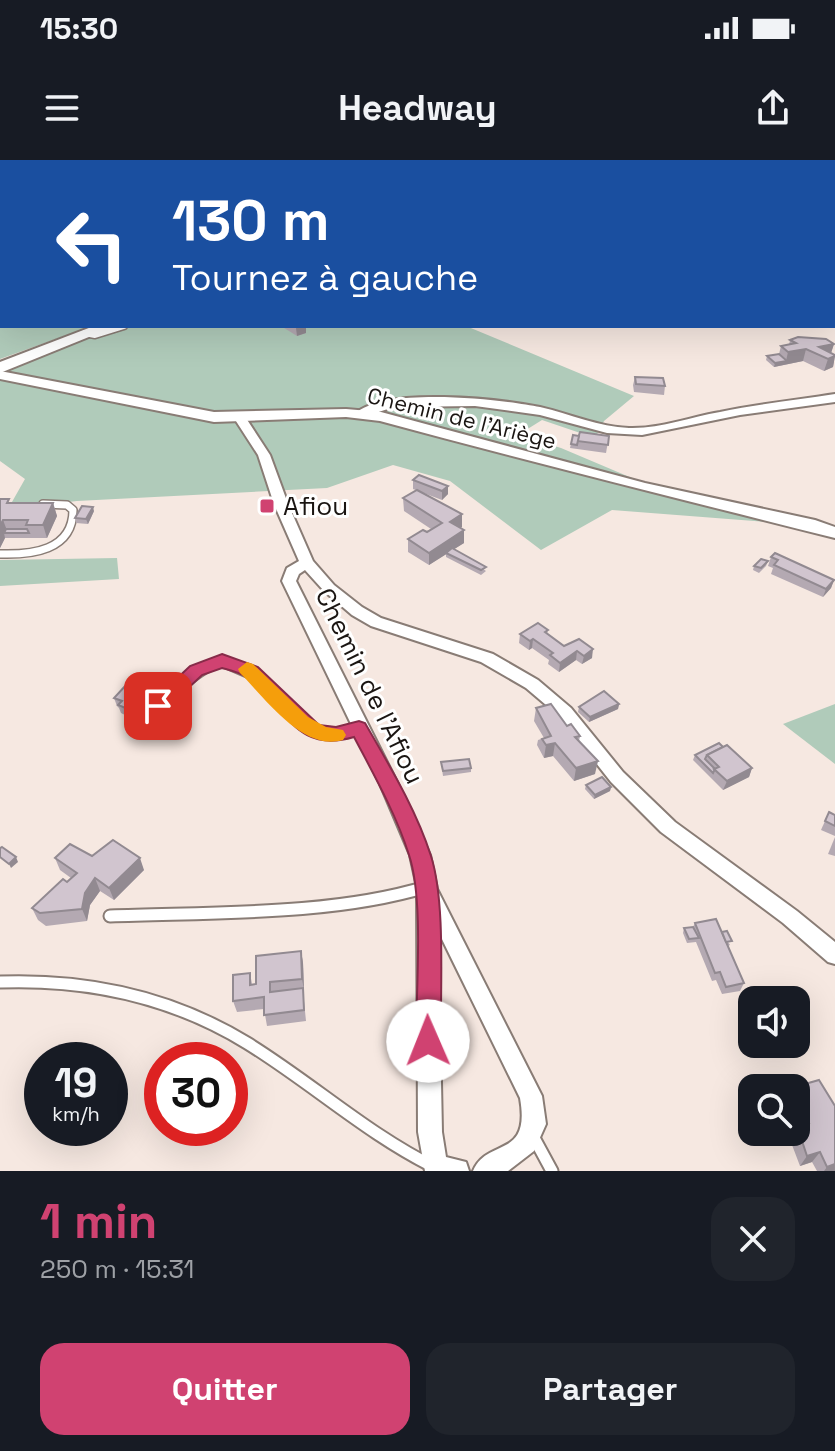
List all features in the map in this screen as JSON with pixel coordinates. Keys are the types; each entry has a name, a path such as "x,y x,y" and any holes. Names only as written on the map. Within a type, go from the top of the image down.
{"main road":[{"path":"7,372 91,331"}],"street":[{"name":"Chemin de l'Ariège","path":"7,372 166,410 240,418 360,414 411,423 643,487 786,518 835,533"},
{"path":"360,414 370,407 386,405 477,402 540,411 632,432 835,398"},
{"path":"240,418 264,455 307,563 347,604 376,622 487,658 532,684 565,712 617,777 668,827 790,917 835,955"},
{"name":"Chemin de l'Afiou","path":"307,563 292,571 289,581 389,784 420,855 427,887 430,1132 443,1170"},
{"name":"Chemin de l'Afiou","path":"427,887 531,1096 537,1118 533,1136"},
{"path":"485,1171 522,1149 533,1136"}],"lane":[{"path":"91,331 111,328"},
{"path":"0,554 38,555 57,545 74,517 73,510 67,505 43,504"},
{"path":"141,712 158,706 196,671 222,661 252,672 301,722 314,731 336,735 359,728"},
{"path":"110,916 338,904 399,896 427,887"},
{"path":"0,982 55,981 167,1006 207,1020 247,1044 352,1120 407,1155 443,1170"},
{"path":"533,1136 552,1171"}],"green space":[{"path":"0,328 86,328 0,359"},
{"path":"108,328 471,328 634,396 604,421 595,438 542,420 518,435 561,448 639,481 820,526 612,510 541,550 450,481 393,465 327,488 77,501 8,509 25,479 0,461 0,370 25,363"},
{"path":"117,558 119,579 0,586 0,560"},
{"path":"835,704 835,764 783,724"}],"building":[{"path":"798,337 826,339 834,344 819,347 835,356 828,359 806,349 788,352 781,346 796,343 790,340"},
{"path":"779,354 787,361 775,363 767,356"},
{"path":"635,377 663,378 665,386 636,384"},
{"path":"580,432 609,436 608,445 577,441"},
{"path":"573,435 579,436 577,445 571,444"},
{"path":"419,475 448,486 442,491 413,480"},
{"path":"417,490 462,514 450,522 464,530 429,553 408,539 442,523 403,498"},
{"path":"0,499 9,499 7,503 53,503 43,525 26,525 28,520 3,520 0,526"},
{"path":"82,506 93,507 86,519 75,518"},
{"path":"6,529 27,529 29,533 4,533"},
{"path":"452,548 486,567 481,570 446,553"},
{"path":"775,553 834,580 826,589 774,565 778,560 771,557"},
{"path":"761,559 768,561 761,568 754,566"},
{"path":"538,623 564,646 579,639 593,649 584,656 577,651 560,663 550,655 553,653 520,634"},
{"path":"127,684 144,691 128,709 118,705 122,701 114,698"},
{"path":"604,691 619,704 590,717 579,707"},
{"path":"551,704 567,726 571,724 580,736 575,737 598,761 576,768 555,743 546,745 542,739 551,736 536,708"},
{"path":"719,743 723,747 705,759 715,769 713,773 695,755"},
{"path":"727,745 752,768 727,781 714,769 719,767 707,755"},
{"path":"469,759 471,768 443,771 441,762"},
{"path":"602,777 611,787 595,795 586,785"},
{"path":"829,812 835,815 835,826 825,821"},
{"path":"113,840 140,858 109,888 95,878 85,893 82,909 40,913 32,908 63,879 67,882 77,873 55,858 70,844 92,856"},
{"path":"2,847 16,857 9,864 0,857"},
{"path":"716,919 744,983 726,987 720,972 715,973 695,923"},
{"path":"693,927 699,938 689,939 684,928"},
{"path":"727,931 732,941 726,942 722,932"},
{"path":"301,951 302,979 270,982 270,992 303,988 304,1010 264,1015 264,997 233,1001 233,975 250,973 250,985 256,984 256,956"},
{"path":"819,1080 835,1106 835,1164 827,1167 820,1152 807,1156 804,1146 810,1146 810,1083"}],"slow traffic":[{"path":"247,669 301,722 323,735 336,735"}],"place":[{"name":"Afiou","path":"267,506"}],"route":[{"path":"158,706 206,665 232,662 252,672 301,722 314,731 336,735 359,728 389,784 420,855 427,887 428,1041"}]}
